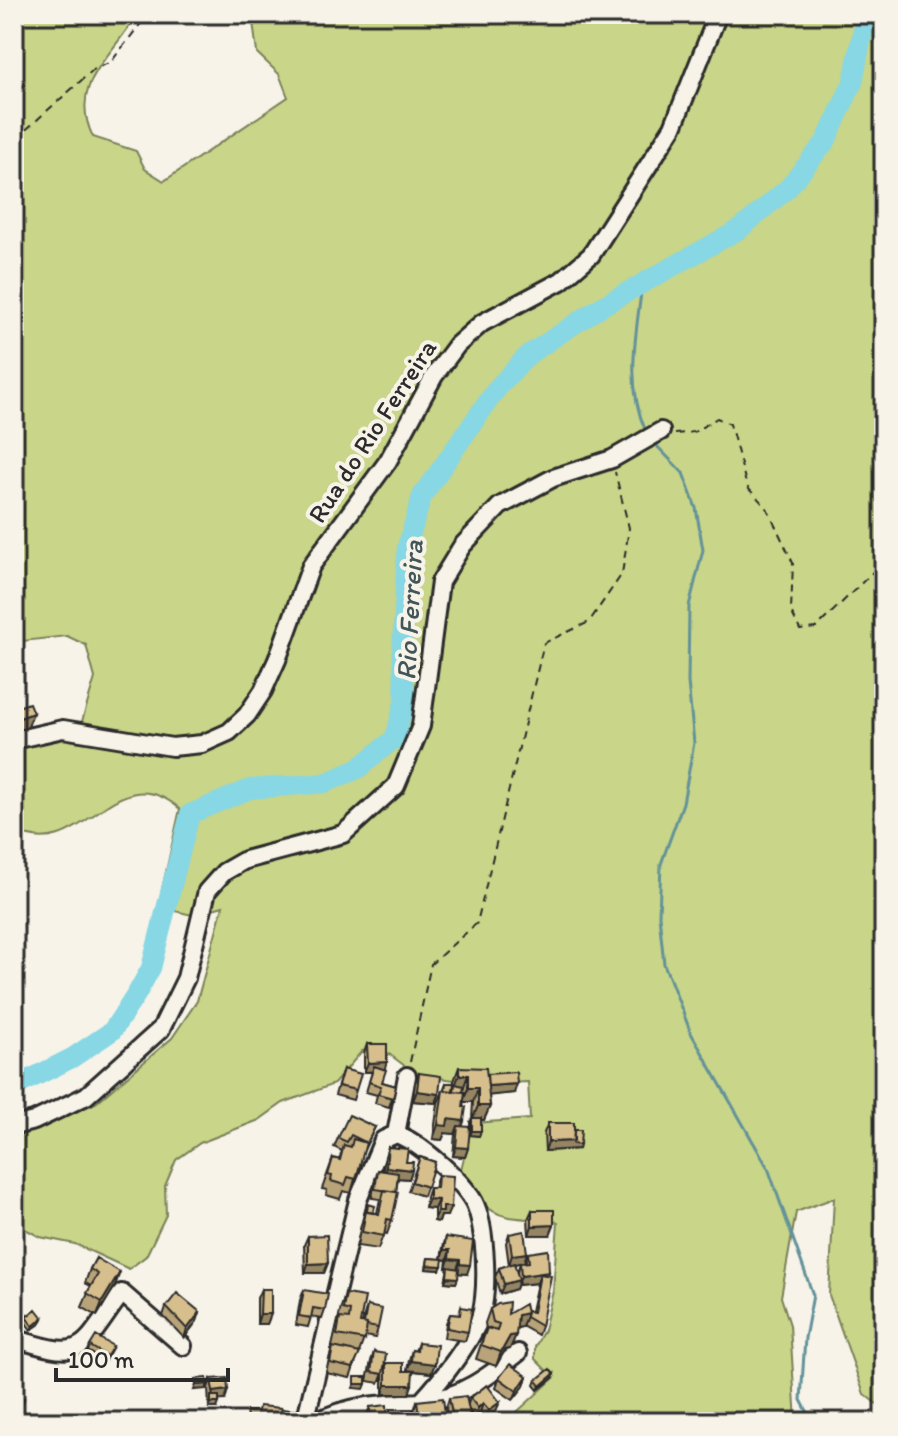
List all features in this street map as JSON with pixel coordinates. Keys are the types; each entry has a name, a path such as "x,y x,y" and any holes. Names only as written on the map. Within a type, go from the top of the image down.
{"street":[{"name":"Rua do Rio Ferreira","path":"14,740 63,729 172,747 202,744 229,732 247,715 263,691 277,660 311,566 388,461 434,376 457,345 482,323 561,281 591,255 673,127 718,14"},
{"path":"14,1126 34,1121 86,1096 161,1029 186,978 207,891 224,872 245,860 343,834 396,786 421,726 440,582 462,546 500,506 553,478 612,459 661,431"},
{"path":"396,1134 407,1076"},
{"path":"305,1422 358,1200 383,1140 396,1134 408,1138 426,1152 474,1202 485,1265 480,1320 421,1402"},
{"path":"14,1338 66,1353 81,1347 122,1293 183,1346"},
{"path":"316,1422 335,1412 360,1406 441,1400 467,1388 518,1353"}],"path":[{"path":"14,136 20,135 93,70 111,62 148,14"},
{"path":"661,431 664,435 694,432 717,418 730,424 747,487 767,508 793,563 791,611 800,630 816,628 884,561"},
{"path":"407,1076 431,964 477,923 544,643 589,622 622,574 629,528 612,459"}],"green space":[{"path":"14,14 137,14 96,71 89,86 86,118 93,137 136,151 145,169 164,181 288,97 279,74 257,53 252,14 884,14 884,1410 864,1394 829,1295 834,1198 796,1212 781,1297 790,1325 796,1422 506,1422 554,1378 535,1359 535,1347 544,1330 553,1291 558,1222 500,1215 482,1202 460,1173 473,1123 530,1119 528,1082 484,1084 417,1075 381,1048 362,1051 334,1084 283,1103 259,1120 200,1143 176,1160 165,1186 166,1215 146,1256 129,1269 75,1244 40,1237 14,1223 14,1136 96,1103 172,1038 197,1001 223,906 192,915 158,907 180,809 156,795 135,793 116,800 60,835 38,838 14,830 14,747 80,728 95,678 86,645 67,636 14,642"}],"building":[{"path":"16,700 18,707 29,703 33,713 14,720"},
{"path":"367,1044 387,1044 387,1062 368,1063"},
{"path":"374,1066 386,1070 382,1082 396,1086 393,1098 378,1094 381,1086 369,1082"},
{"path":"459,1067 486,1068 490,1106 478,1106 478,1088 468,1088 468,1075 459,1075"},
{"path":"343,1069 361,1074 356,1090 338,1086"},
{"path":"516,1072 517,1084 488,1086 487,1074"},
{"path":"419,1073 441,1076 439,1094 417,1091"},
{"path":"446,1083 454,1083 453,1091 445,1090"},
{"path":"455,1084 464,1086 463,1092 454,1091"},
{"path":"443,1090 465,1092 464,1121 448,1119 447,1126 438,1125"},
{"path":"349,1115 375,1127 367,1143 351,1135 347,1142 338,1138"},
{"path":"472,1118 481,1118 481,1131 472,1131"},
{"path":"548,1123 574,1123 574,1141 548,1142"},
{"path":"458,1126 470,1127 468,1148 456,1147"},
{"path":"574,1130 581,1130 580,1145 573,1144"},
{"path":"353,1139 366,1143 356,1179 348,1177 345,1185 331,1181 332,1176 328,1175 333,1158 340,1160 344,1145 351,1147"},
{"path":"388,1147 408,1149 406,1162 413,1162 412,1170 386,1167"},
{"path":"420,1157 435,1162 427,1187 412,1182"},
{"path":"378,1170 398,1173 396,1192 375,1189"},
{"path":"438,1175 453,1176 451,1207 443,1207 443,1212 437,1212 438,1200 429,1199 429,1188 437,1188"},
{"path":"384,1190 398,1192 392,1220 387,1219 384,1236 362,1232 366,1211 379,1214"},
{"path":"368,1204 375,1206 373,1213 367,1212"},
{"path":"532,1210 554,1210 554,1225 532,1226"},
{"path":"524,1231 527,1253 512,1255 509,1234"},
{"path":"327,1235 328,1263 308,1264 308,1236"},
{"path":"446,1237 473,1241 470,1265 449,1259 450,1250 444,1250"},
{"path":"548,1250 549,1272 521,1276 520,1263 529,1262 528,1253"},
{"path":"96,1258 120,1272 102,1302 87,1293 98,1274 90,1269"},
{"path":"428,1258 443,1259 442,1266 427,1265"},
{"path":"514,1263 519,1280 504,1284 499,1268"},
{"path":"448,1267 459,1269 458,1278 447,1277"},
{"path":"540,1274 551,1276 541,1326 526,1317 527,1311 533,1312"},
{"path":"261,1289 271,1289 271,1314 260,1314"},
{"path":"304,1290 328,1294 325,1310 313,1308 311,1318 299,1316"},
{"path":"177,1293 200,1312 187,1329 166,1307"},
{"path":"346,1294 365,1297 360,1323 367,1324 365,1340 337,1335 340,1318 349,1319 350,1311 343,1309"},
{"path":"14,1300 27,1315 15,1324"},
{"path":"509,1302 508,1314 525,1304 527,1313 518,1315 516,1335 510,1336 501,1352 481,1345 487,1328 497,1331 499,1324 493,1322 490,1309"},
{"path":"367,1306 382,1309 378,1328 364,1323"},
{"path":"461,1307 472,1309 468,1332 447,1328 450,1314 460,1315"},
{"path":"36,1309 43,1318 33,1326 26,1317"},
{"path":"96,1336 113,1346 107,1356 90,1346"},
{"path":"418,1343 437,1345 435,1364 411,1361 412,1350 417,1351"},
{"path":"333,1347 360,1353 353,1368 330,1363"},
{"path":"374,1352 386,1354 383,1374 371,1372"},
{"path":"386,1363 403,1363 403,1371 413,1371 412,1385 386,1385"},
{"path":"510,1364 527,1376 517,1391 499,1378"},
{"path":"550,1369 554,1374 540,1386 536,1380"},
{"path":"355,1377 366,1377 366,1384 355,1384"},
{"path":"207,1378 208,1384 196,1385 195,1379"},
{"path":"227,1378 228,1390 213,1392 211,1379"},
{"path":"487,1385 500,1402 489,1410 483,1403 478,1408 470,1398"},
{"path":"14,1395 24,1398 19,1417 14,1415"},
{"path":"211,1396 219,1396 219,1403 211,1403"},
{"path":"466,1396 470,1415 453,1418 449,1398"},
{"path":"443,1398 446,1422 420,1422 417,1401"},
{"path":"387,1405 388,1422 371,1422 370,1407"},
{"path":"259,1406 281,1408 279,1422 246,1422 247,1411 258,1411"},
{"path":"281,1409 299,1411 297,1422 280,1422"},
{"path":"390,1409 413,1409 413,1422 390,1422"}],"waterway":[{"name":"Rio Ferreira","path":"14,1087 72,1058 112,1031 136,995 151,968 190,814 250,789 325,783 358,769 395,738 405,699 402,651 407,547 422,496 498,387 528,355 602,306 740,229 788,188 826,141 853,82 866,14"},
{"path":"642,285 634,378 646,432"},
{"path":"654,443 683,473 696,508 703,550 689,606 688,682 694,743 683,803 661,864 659,915 664,964 691,1033 768,1168 813,1295 805,1338 801,1400 813,1422"}]}
